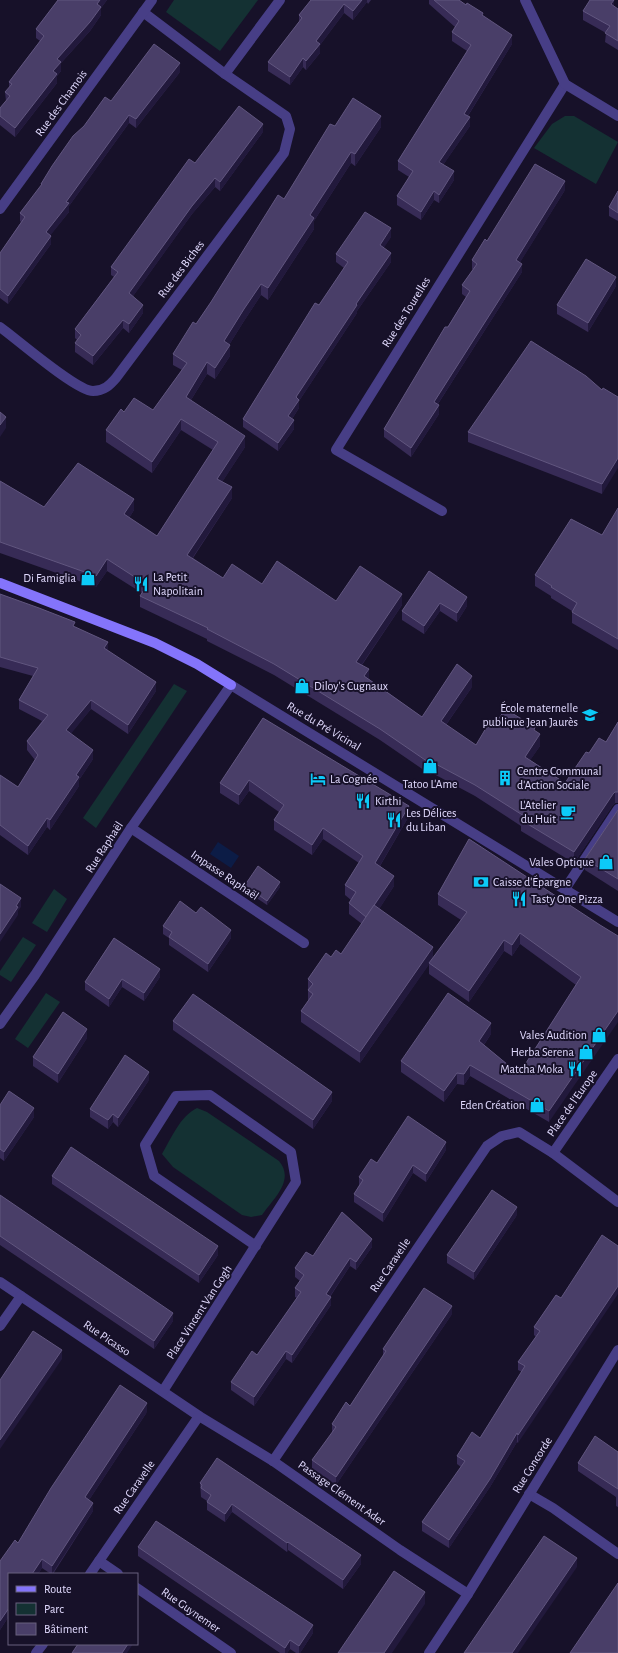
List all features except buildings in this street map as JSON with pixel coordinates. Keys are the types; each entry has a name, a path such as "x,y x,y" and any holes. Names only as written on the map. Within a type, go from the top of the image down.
{"main road":[{"name":"Rue du Pré Vicinal","path":"0,583 155,643 197,664 231,685"}],"street":[{"name":"Rue des Chamois","path":"0,208 152,0"},
{"path":"224,74 280,0"},
{"path":"525,0 565,84 618,116"},
{"name":"Rue des Biches","path":"0,327 77,385 93,391 106,388 116,378 284,153 290,129 286,116 224,74 143,12"},
{"name":"Rue des Tourelles","path":"442,511 336,450 565,84"},
{"name":"Rue Raphaël","path":"0,1023 35,975 131,828 231,685"},
{"name":"Rue du Pré Vicinal","path":"231,685 618,922"},
{"path":"565,889 618,809"},
{"name":"Impasse Raphaël","path":"131,828 304,943"},
{"name":"Place de l'Europe","path":"618,1059 553,1153 618,1202"},
{"name":"Place Vincent Van Gogh","path":"163,1391 256,1246 296,1182 291,1152 210,1095 176,1096 145,1145 154,1176 256,1246"},
{"name":"Rue Caravelle","path":"273,1461 487,1146 502,1136 519,1132 553,1153"},
{"name":"Rue Picasso","path":"0,1282 199,1416"},
{"path":"0,1326 21,1296"},
{"name":"Rue Concorde","path":"468,1594 618,1350"},
{"name":"Rue Caravelle","path":"91,1573 199,1416"},
{"name":"Passage Clément Ader","path":"199,1416 273,1461 400,1550 468,1594"},
{"path":"529,1494 554,1508 618,1554"},
{"path":"99,1561 117,1573"},
{"name":"Rue Guynemer","path":"138,1589 231,1653"},
{"path":"429,1653 468,1594"},
{"path":"36,1653 42,1645"}],"green space":[{"path":"174,0 258,0 220,51 166,12"},
{"path":"565,116 574,116 618,142 596,184 534,148 552,124"},
{"path":"174,684 187,691 96,828 83,818"},
{"path":"54,889 67,899 47,932 32,923"},
{"path":"23,937 36,945 11,982 0,975 0,971"},
{"path":"46,993 60,1002 28,1048 15,1039"},
{"path":"197,1108 207,1112 279,1161 285,1175 284,1182 277,1195 262,1215 251,1217 242,1215 173,1167 162,1154 181,1122 186,1116"}],"water":[{"path":"218,842 239,856 231,868 210,854"}],"place":[{"name":"Di Famiglia","path":"88,578"},
{"name":"La Petit Napolitain","path":"141,584"},
{"name":"Diloy's Cugnaux","path":"302,686"},
{"name":"École maternelle publique Jean Jaurès","path":"590,715"},
{"name":"Tatoo L'Ame","path":"430,766"},
{"name":"Centre Communal d'Action Sociale","path":"505,778"},
{"name":"La Cognée","path":"318,779"},
{"name":"Kirthi","path":"363,801"},
{"name":"L'Atelier du Huit","path":"568,812"},
{"name":"Les Délices du Liban","path":"394,820"},
{"name":"Vales Optique","path":"606,862"},
{"name":"Caisse d'Épargne","path":"481,882"},
{"name":"Tasty One Pizza","path":"519,899"},
{"name":"Vales Audition","path":"599,1035"},
{"name":"Herba Serena","path":"586,1052"},
{"name":"Matcha Moka","path":"575,1069"},
{"name":"Eden Création","path":"537,1105"}]}
